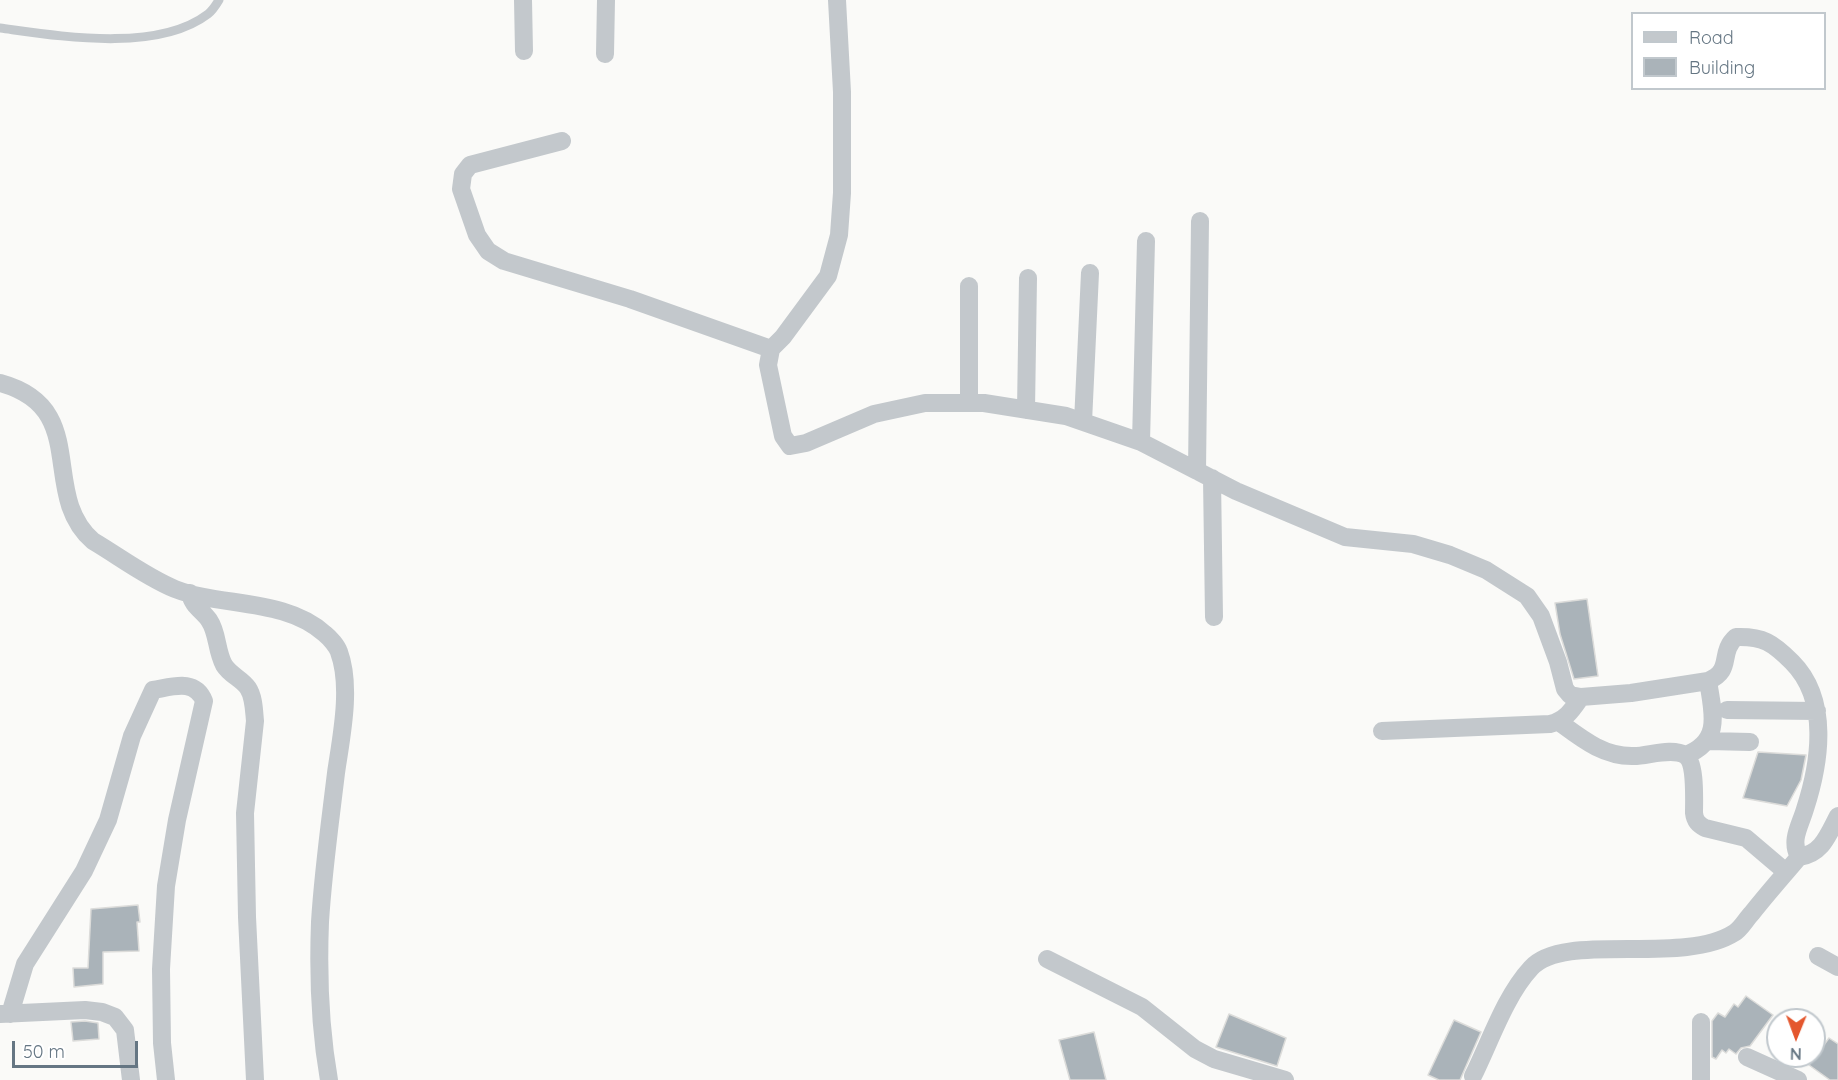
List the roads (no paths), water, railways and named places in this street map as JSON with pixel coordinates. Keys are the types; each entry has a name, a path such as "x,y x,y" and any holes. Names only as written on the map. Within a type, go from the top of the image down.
{"street":[{"path":"523,0 524,51"},
{"path":"605,54 606,0"},
{"path":"837,0 842,93 842,193 839,235 828,276 783,337 771,349 768,365 783,436 790,446 806,443 874,414 925,403 984,403 1066,416 1141,442 1236,491 1345,537 1413,544 1450,555 1486,570 1527,596 1541,616 1565,689 1570,695 1581,697 1631,693 1708,681 1718,677 1723,669 1730,642 1736,637 1763,638 1795,665 1809,687 1817,711 1818,745 1814,777 1795,839 1794,845 1798,857"},
{"path":"562,141 470,165 463,174 461,189 477,235 488,251 504,261 630,299 771,349"},
{"path":"1200,221 1204,474 1214,617"},
{"path":"1141,442 1146,241"},
{"path":"1083,422 1090,273"},
{"path":"1026,410 1028,278"},
{"path":"969,286 969,403"},
{"path":"0,383 30,396 51,417 74,519 93,541 175,589 251,603 302,619 326,634 338,651 343,672 343,717 320,921 321,996 329,1080"},
{"path":"190,593 195,606 209,620 215,632 217,646 225,666 248,688 254,706 255,721 245,813 247,917 255,1080"},
{"path":"1708,681 1712,727 1709,741"},
{"path":"131,1080 125,1030 115,1017 102,1012 85,1010 5,1014 25,964 84,870 108,820 132,736 153,690 181,686 193,687 201,694 204,701 177,820 166,886 161,969 162,1043 166,1080"},
{"path":"1382,731 1550,724 1559,722 1568,715 1581,697"},
{"path":"1728,711 1817,711"},
{"path":"1559,722 1583,740 1603,751 1632,756 1675,752 1686,755 1709,741 1750,742"},
{"path":"1686,755 1692,764 1694,813 1699,824 1705,828 1746,838 1786,872"},
{"path":"1473,1076 1513,993 1532,966 1552,956 1581,950 1682,949 1711,944 1736,932 1798,857 1817,851 1824,843 1838,816"},
{"path":"1818,956 1838,967"},
{"path":"1047,959 1142,1007 1195,1049 1214,1059 1285,1080"},
{"path":"1701,1022 1701,1080"},
{"path":"1747,1057 1798,1080"}],"lane":[{"path":"0,28 59,36 128,38 154,36 187,27 209,13 219,0"}]}
